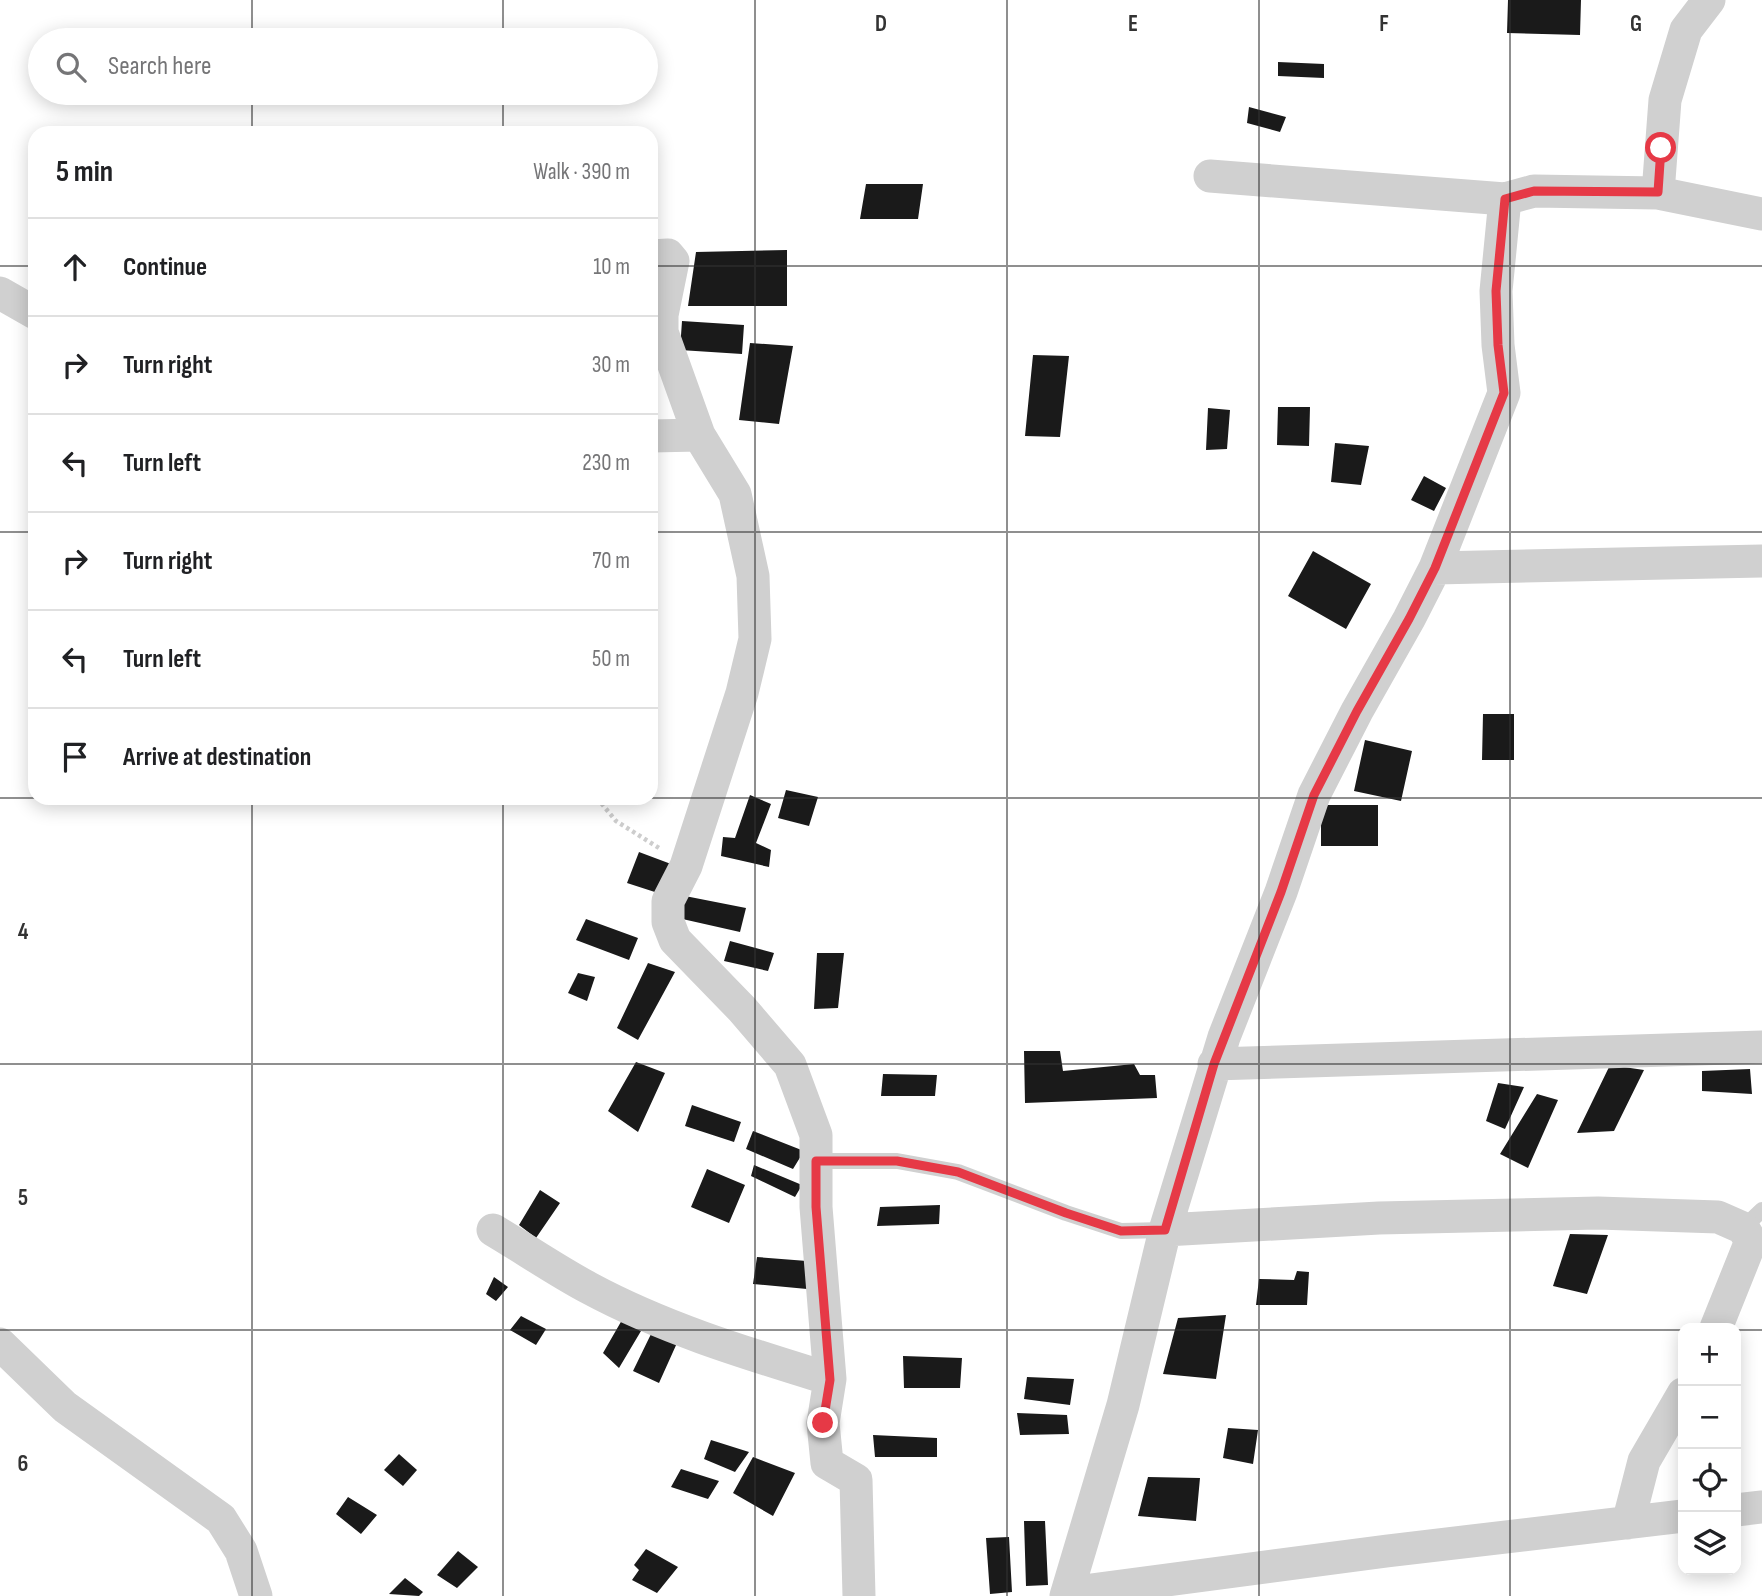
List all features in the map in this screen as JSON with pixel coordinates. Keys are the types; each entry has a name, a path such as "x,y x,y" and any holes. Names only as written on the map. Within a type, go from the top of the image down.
{"street":[{"path":"1658,192 1665,100 1686,30 1709,0"},
{"path":"1210,176 1505,199 1534,191 1658,192 1762,214"},
{"path":"1067,1596 1123,1405 1165,1230 1214,1064 1281,892 1314,795 1435,568 1504,393 1498,345 1496,291 1505,199"},
{"path":"658,256 667,255 673,261 662,315 662,332 699,435 735,494 753,576 755,639 741,693 686,866 667,901 668,922 675,940 790,1065 816,1135 816,1207 830,1380 823,1423 827,1463 856,1480 859,1596"},
{"path":"0,293 28,309"},
{"path":"658,436 699,435"},
{"path":"1435,568 1762,561"},
{"path":"1214,1064 1762,1047"},
{"path":"1165,1230 1379,1218 1598,1213 1752,1219 1751,1241 1718,1323"},
{"path":"493,1230 589,1288 664,1322 751,1355 830,1380"},
{"path":"0,1344 65,1407 221,1519 241,1551 256,1596"},
{"path":"1628,1523 1644,1461 1678,1403"},
{"path":"1741,1509 1762,1507"},
{"path":"1067,1596 1091,1590 1334,1558 1678,1517"}],"lane":[{"path":"816,1161 897,1161 958,1172 1121,1231 1165,1230"}],"path":[{"path":"603,805 617,821 686,866"}],"building":[{"path":"1508,0 1581,0 1580,35 1507,33"},
{"path":"1278,62 1324,64 1324,78 1278,76"},
{"path":"1249,107 1286,117 1280,132 1247,123"},
{"path":"866,184 923,184 918,219 860,219"},
{"path":"787,250 787,306 688,306 696,252"},
{"path":"682,321 744,325 742,354 680,350"},
{"path":"750,343 793,346 779,424 739,420"},
{"path":"1033,355 1069,356 1060,437 1025,436"},
{"path":"1278,407 1310,407 1309,446 1277,445"},
{"path":"1208,408 1230,410 1227,449 1206,450"},
{"path":"1335,443 1369,446 1361,485 1331,482"},
{"path":"1424,476 1446,488 1434,511 1411,500"},
{"path":"1313,551 1371,584 1346,629 1288,596"},
{"path":"1483,714 1514,714 1514,760 1482,760"},
{"path":"1365,740 1412,751 1401,801 1354,791"},
{"path":"786,790 818,797 809,826 778,818"},
{"path":"750,795 771,804 756,843 771,850 769,867 721,856 723,837 735,838"},
{"path":"1321,805 1378,805 1378,846 1321,846"},
{"path":"639,852 671,864 661,894 627,883"},
{"path":"685,896 746,908 740,932 678,918"},
{"path":"586,919 638,938 629,960 576,940"},
{"path":"730,941 774,953 768,971 724,961"},
{"path":"817,953 844,953 838,1008 814,1009"},
{"path":"648,963 675,972 638,1040 617,1028"},
{"path":"578,973 595,977 587,1001 568,993"},
{"path":"1024,1051 1060,1051 1063,1071 1134,1064 1140,1075 1155,1075 1157,1098 1025,1103"},
{"path":"636,1062 665,1073 638,1132 608,1111"},
{"path":"1610,1065 1644,1070 1614,1131 1577,1133"},
{"path":"1750,1069 1752,1094 1702,1091 1702,1071"},
{"path":"883,1074 937,1075 935,1096 881,1096"},
{"path":"1498,1083 1524,1087 1505,1129 1486,1121"},
{"path":"1537,1094 1558,1100 1528,1168 1500,1154"},
{"path":"692,1105 741,1122 734,1142 685,1126"},
{"path":"753,1131 804,1151 793,1169 746,1149"},
{"path":"754,1165 802,1185 795,1197 751,1176"},
{"path":"707,1169 745,1185 729,1223 691,1207"},
{"path":"540,1190 560,1203 536,1238 519,1225"},
{"path":"940,1205 939,1224 877,1226 880,1207"},
{"path":"1570,1234 1608,1235 1587,1294 1553,1286"},
{"path":"757,1257 807,1261 807,1289 753,1284"},
{"path":"1297,1271 1309,1272 1307,1305 1256,1305 1259,1279 1294,1280"},
{"path":"494,1277 508,1287 496,1301 486,1294"},
{"path":"1226,1315 1216,1379 1163,1374 1178,1318"},
{"path":"521,1316 546,1329 536,1345 510,1330"},
{"path":"622,1320 641,1331 619,1368 603,1353"},
{"path":"652,1332 677,1343 659,1383 633,1371"},
{"path":"903,1356 962,1358 960,1388 904,1388"},
{"path":"1027,1377 1074,1379 1070,1405 1024,1399"},
{"path":"1017,1413 1067,1415 1069,1434 1020,1435"},
{"path":"1228,1428 1258,1430 1253,1464 1223,1458"},
{"path":"873,1435 937,1438 937,1457 875,1457"},
{"path":"711,1440 749,1452 735,1472 704,1459"},
{"path":"399,1454 417,1470 403,1486 384,1470"},
{"path":"753,1457 795,1473 773,1516 733,1493"},
{"path":"681,1469 719,1481 708,1499 671,1487"},
{"path":"1148,1477 1200,1478 1196,1521 1138,1516"},
{"path":"348,1497 377,1515 361,1534 336,1514"},
{"path":"1024,1521 1045,1521 1048,1585 1026,1586"},
{"path":"1009,1537 1012,1592 990,1594 986,1538"},
{"path":"646,1549 678,1567 657,1593 632,1580 639,1570 634,1565"},
{"path":"458,1551 478,1567 457,1588 437,1575"},
{"path":"405,1578 423,1592 419,1596 389,1594"}],"route":[{"path":"823,1423 830,1380 816,1207 816,1161 897,1161 958,1172 1121,1231 1165,1230 1214,1064 1281,892 1314,795 1435,568 1504,393 1498,345 1496,291 1505,199 1534,191 1658,192 1661,148"}]}
